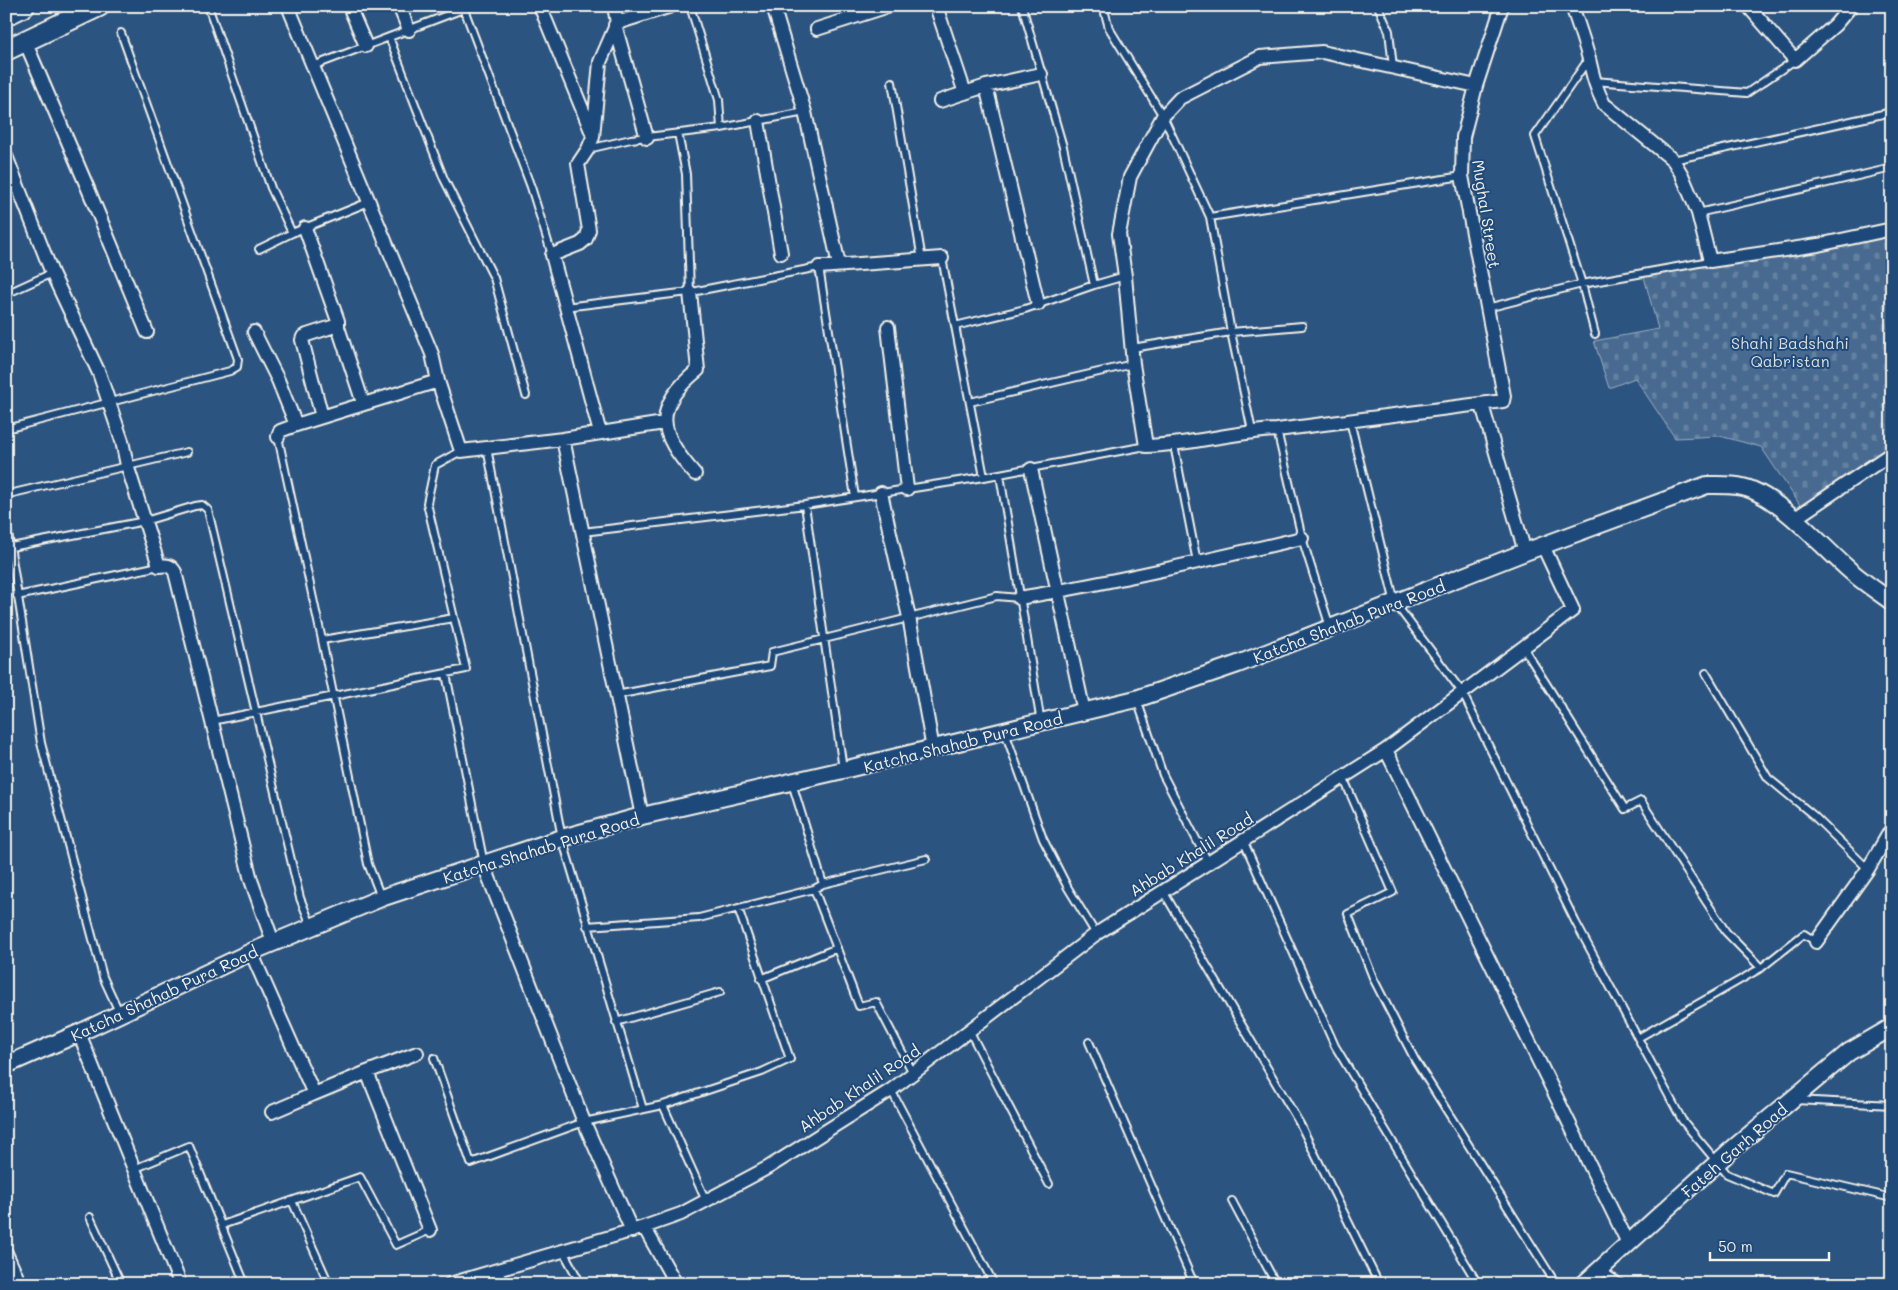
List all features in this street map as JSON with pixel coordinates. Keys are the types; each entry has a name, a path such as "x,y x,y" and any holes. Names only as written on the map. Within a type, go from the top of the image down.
{"main road":[{"path":"6,14 24,6"},
{"path":"6,50 99,6"}],"street":[{"path":"288,6 432,354 438,381 461,451 563,439 664,423"},
{"path":"349,6 366,46"},
{"path":"399,6 408,30"},
{"path":"540,6 591,143"},
{"path":"614,6 616,24 647,138"},
{"path":"600,433 552,255 580,244 586,239 589,230 578,164 591,143 600,62 616,24 671,6"},
{"path":"772,6 805,112 839,265"},
{"path":"936,6 965,93"},
{"name":"Mughal Street","path":"1482,405 1503,401 1504,396 1462,176 1462,137 1476,86 1502,6"},
{"path":"1572,6 1589,59 1593,81 1604,104 1673,160 1682,175 1698,213 1710,261 1818,245 1892,229"},
{"path":"1748,6 1795,60 1835,25 1851,6"},
{"path":"817,28 881,8"},
{"path":"25,41 147,332"},
{"path":"1476,86 1322,52 1260,57 1180,98 1163,116 1130,177 1119,234 1134,364 1146,446 1174,445 1252,431 1277,430 1482,405 1525,552"},
{"path":"940,101 986,86 1041,74"},
{"path":"986,86 1038,304"},
{"path":"758,121 781,253"},
{"path":"6,156 11,180 99,373 160,566 168,565 173,567 175,572 251,880 273,942"},
{"path":"305,228 363,403"},
{"path":"819,267 942,258"},
{"path":"690,292 698,370 674,392 667,407 664,423 670,440 680,457 695,474"},
{"path":"322,417 302,340 306,334 338,325"},
{"path":"888,328 907,489"},
{"path":"254,332 278,380 296,425"},
{"path":"278,437 280,431 296,425 438,381"},
{"path":"563,439 642,816"},
{"path":"1794,519 1892,453"},
{"path":"1031,469 1084,712"},
{"name":"Katcha Shahab Pura Road","path":"6,1065 80,1033 273,942 381,898 562,838 642,816 1005,732 1136,699 1238,664 1525,552 1707,485 1729,485 1752,490 1773,502 1848,569 1892,602"},
{"path":"881,493 909,618 933,749"},
{"path":"1019,598 1058,592 1302,538"},
{"name":"Ahbab Khalil Road","path":"450,1284 638,1229 681,1214 769,1167 891,1090 1096,934 1386,750 1573,610 1543,546"},
{"path":"1386,750 1628,1243"},
{"path":"1816,942 1868,869 1892,828"},
{"path":"484,865 584,1122 638,1229 676,1284"},
{"path":"251,952 314,1094"},
{"name":"Fateh Garh Road","path":"1584,1284 1718,1162 1849,1052 1892,1027"},
{"path":"80,1033 179,1281"},
{"path":"272,1112 417,1053"},
{"path":"367,1072 430,1230"},
{"path":"6,1253 20,1284"}],"lane":[{"path":"208,6 271,188 292,233"},
{"path":"313,66 471,6"},
{"path":"690,6 720,100 721,128"},
{"path":"1022,6 1064,147 1094,285"},
{"path":"1103,6 1109,28 1163,116 1210,217 1230,332 1252,431"},
{"path":"1378,6 1389,31 1393,67"},
{"path":"464,9 531,187 552,255"},
{"path":"6,429 109,404 230,371 237,367 238,359 121,33"},
{"path":"389,37 444,179 494,278 526,395"},
{"path":"1589,59 1535,136 1582,284 1595,334"},
{"path":"1593,81 1747,93 1795,60"},
{"path":"892,82 922,260"},
{"path":"591,143 721,128 805,112"},
{"path":"1673,160 1892,112"},
{"path":"678,133 686,174 690,292"},
{"path":"1698,213 1892,168"},
{"path":"1210,217 1462,176"},
{"path":"259,249 292,233 369,202"},
{"path":"942,258 984,477"},
{"path":"1486,308 1582,284 1710,261"},
{"path":"566,307 690,292 819,267 855,497"},
{"path":"6,294 52,273"},
{"path":"955,326 1038,304 1125,276"},
{"path":"1132,348 1230,332 1302,326"},
{"path":"970,402 1134,364"},
{"path":"1350,420 1395,603 1462,692 1576,923 1682,1120 1728,1174 1774,1194 1786,1173 1892,1198"},
{"path":"1277,430 1302,538 1330,628"},
{"path":"278,437 368,864 381,898"},
{"path":"1174,445 1197,562"},
{"path":"583,532 805,505 1000,475 1146,446"},
{"path":"487,448 562,838 643,1109"},
{"path":"212,721 466,669 427,503 435,465 461,451"},
{"path":"6,497 9,494 187,452"},
{"path":"1000,475 1041,723"},
{"path":"11,547 145,521 196,506 202,505 208,510 300,898 312,926"},
{"path":"805,505 843,770"},
{"path":"6,520 41,743 103,977 120,1014"},
{"path":"17,596 160,566"},
{"path":"616,695 770,666 772,652 997,596 1019,598"},
{"path":"322,640 454,618"},
{"path":"1523,647 1625,809 1641,801 1726,932 1762,968"},
{"path":"1706,673 1768,778 1812,815 1868,869"},
{"path":"446,674 484,865"},
{"path":"1136,699 1163,774 1208,862"},
{"path":"1005,732 1043,839 1068,888 1096,934"},
{"path":"1343,777 1393,892 1348,914 1374,980 1415,1060 1556,1284"},
{"path":"792,782 823,884"},
{"path":"1243,840 1335,1046 1478,1284"},
{"path":"587,926 698,918 814,889 823,884 926,860"},
{"path":"814,889 859,1006 876,1002 913,1073"},
{"path":"1163,891 1300,1124 1379,1284"},
{"path":"434,1058 471,1164 584,1122 663,1105 762,1072 790,1059 738,908"},
{"path":"1638,1038 1762,968 1804,934 1816,942"},
{"path":"762,979 837,948"},
{"path":"616,1022 720,992"},
{"path":"969,1030 1049,1184"},
{"path":"1089,1042 1193,1281 1184,1284"},
{"path":"891,1090 994,1284"},
{"path":"1792,1100 1892,1105"},
{"path":"663,1105 706,1201"},
{"path":"134,1169 189,1146 245,1284"},
{"path":"222,1225 360,1177 396,1245 430,1230"},
{"path":"292,1201 329,1284"},
{"path":"1232,1201 1276,1284"},
{"path":"90,1217 121,1284"},
{"path":"563,1251 581,1284"},
{"path":"498,1270 505,1284"},
{"path":"1600,1270 1622,1284"}],"green space":[{"name":"Shahi Badshahi Qabristan","path":"1892,229 1892,451 1804,511 1761,447 1720,436 1675,438 1635,378 1609,388 1594,341 1658,329 1643,273"}]}
